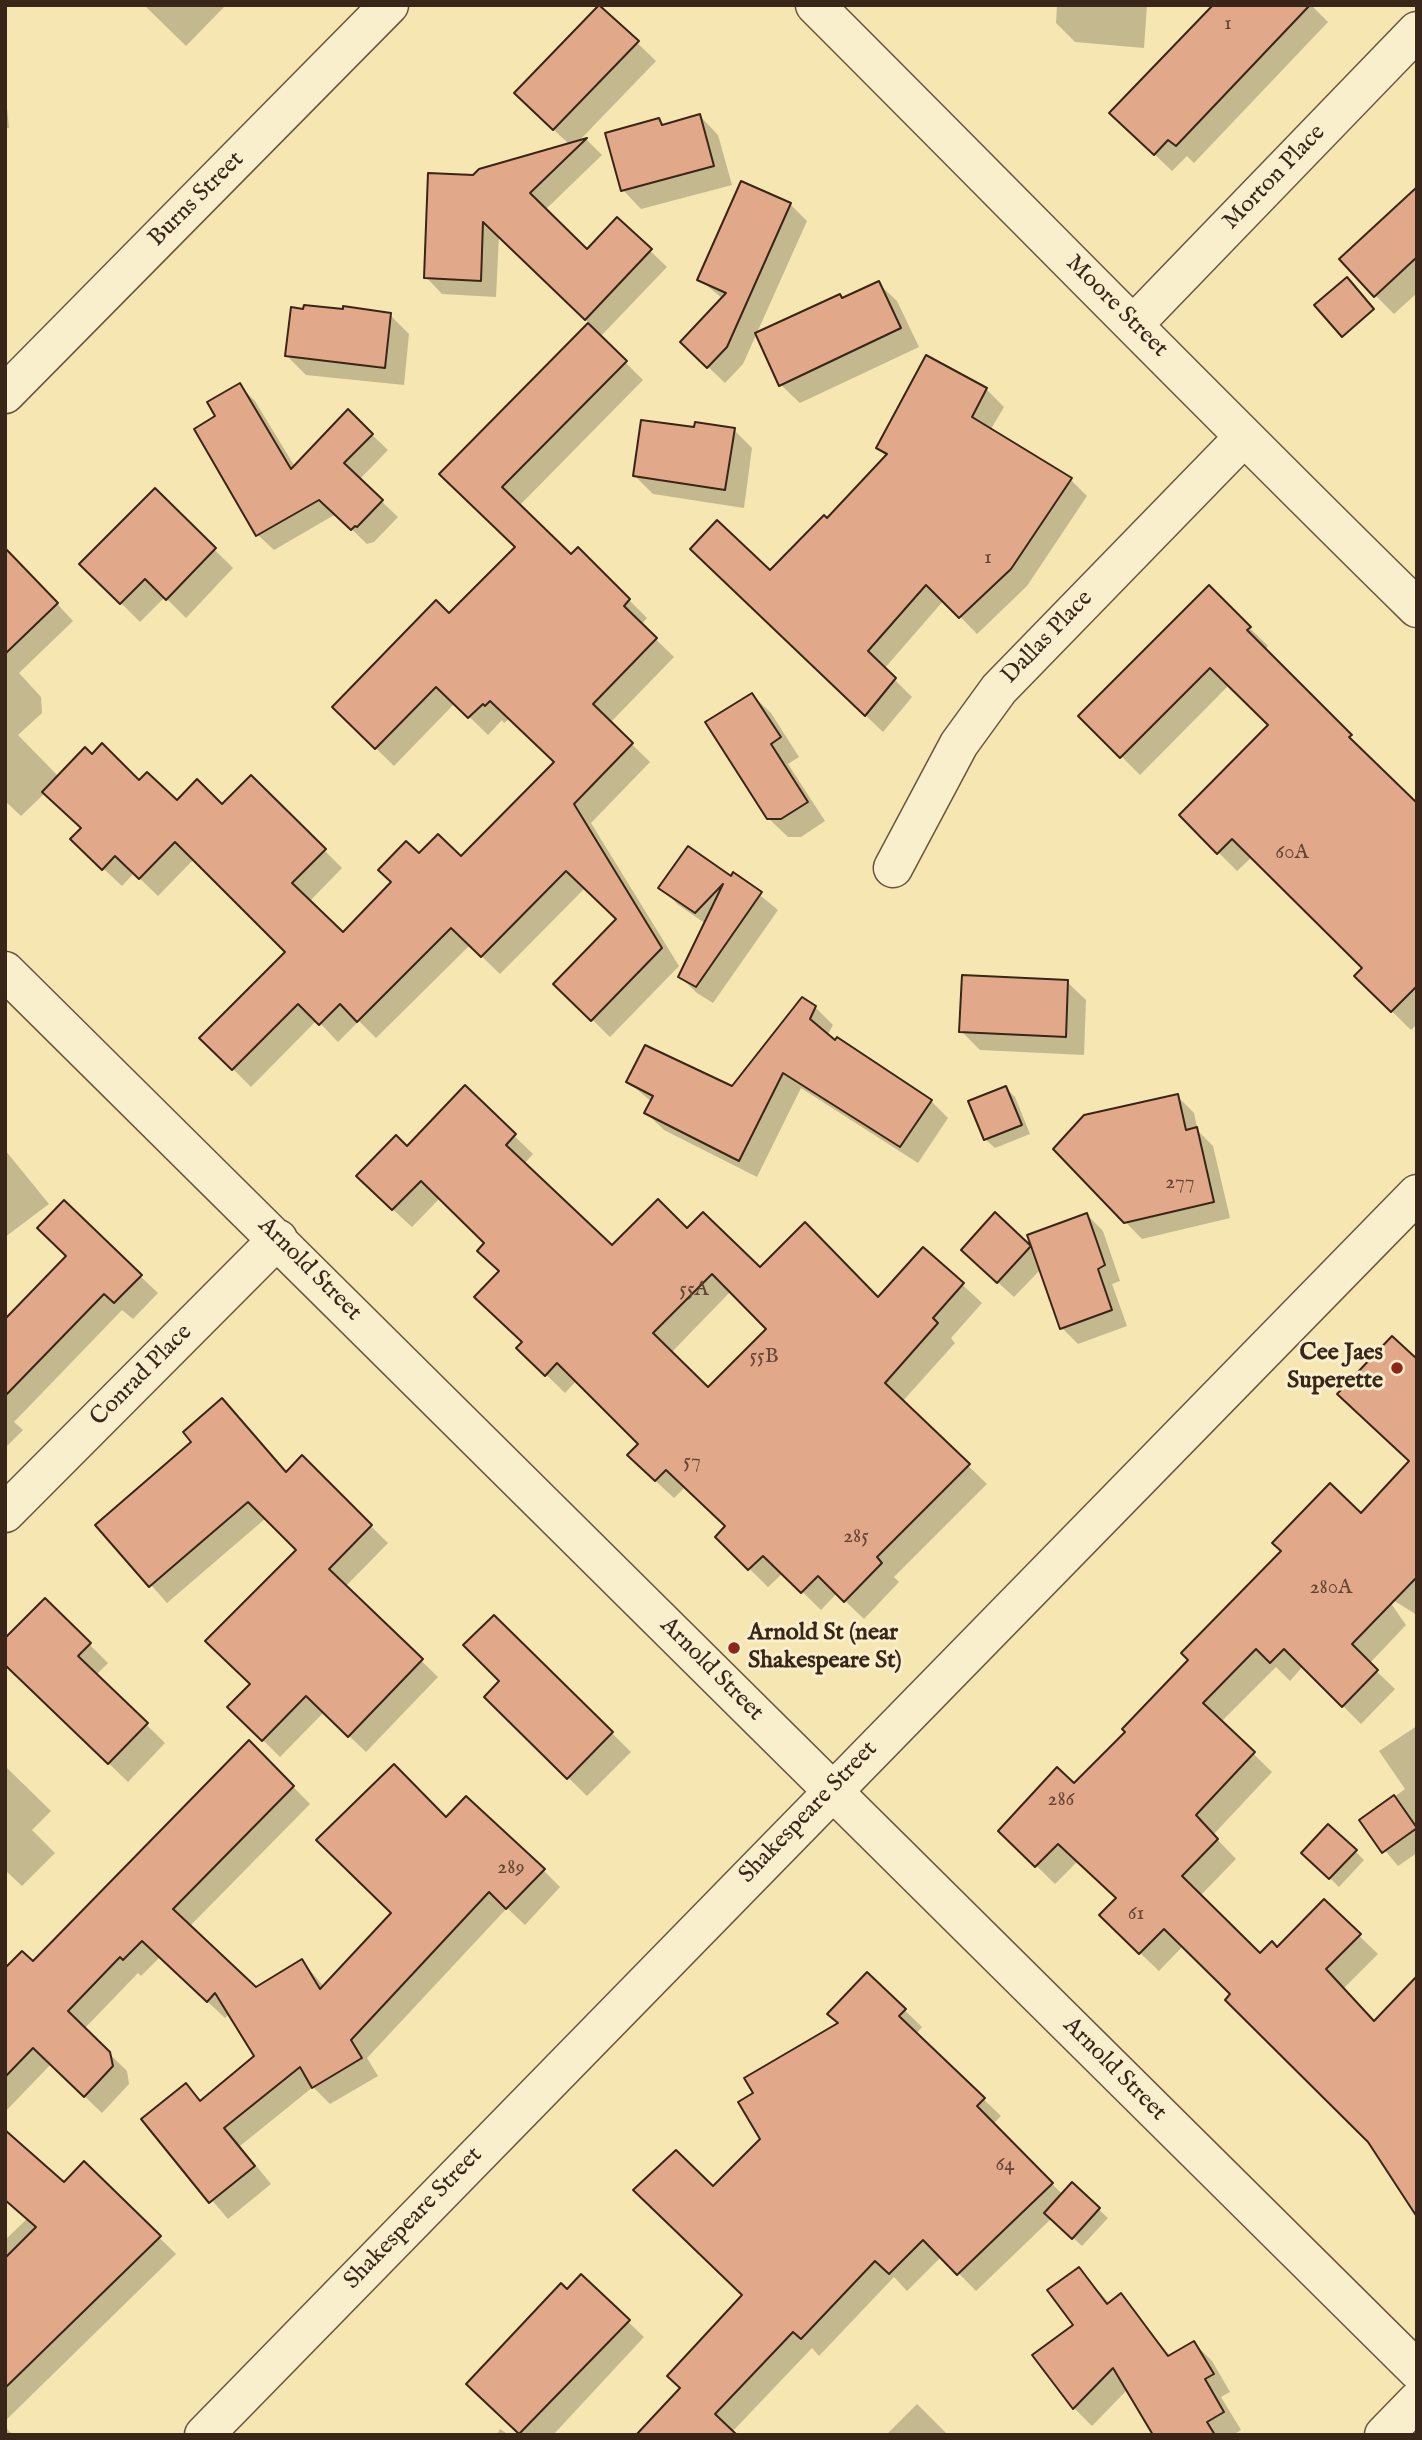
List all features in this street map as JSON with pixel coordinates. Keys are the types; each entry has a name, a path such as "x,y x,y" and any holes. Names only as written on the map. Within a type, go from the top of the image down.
{"street":[{"name":"Burns Street","path":"5,394 388,5"},
{"name":"Moore Street","path":"815,5 1134,324 1243,438 1417,608"},
{"name":"Morton Place","path":"1134,324 1417,32"},
{"name":"Dallas Place","path":"893,868 959,744 999,689 1243,438"},
{"name":"Arnold Street","path":"5,971 1417,2370"},
{"name":"Shakespeare Street","path":"204,2435 831,1790 1417,1194"},
{"name":"Conrad Place","path":"5,1513 278,1239"},
{"path":"1384,2435 1417,2401"}],"building":[{"path":"599,5 639,41 553,130 514,93"},
{"path":"1213,5 1310,5 1176,146 1168,140 1154,155 1109,113"},
{"path":"700,114 714,166 621,191 605,133 659,118 662,125"},
{"path":"587,138 530,193 587,249 617,217 652,249 585,320 483,222 481,281 424,278 428,173 473,175 479,169"},
{"path":"741,181 791,203 727,347 707,368 680,342 726,293 697,280"},
{"path":"1417,187 1417,257 1374,297 1339,259"},
{"path":"1347,277 1374,309 1342,337 1314,305"},
{"path":"879,281 901,328 779,386 755,333 840,294 842,298"},
{"path":"304,305 343,309 343,306 391,313 385,368 285,356 291,307 303,309"},
{"path":"588,323 627,361 502,487 571,554 578,547 630,599 624,606 657,638 593,704 633,743 574,804 662,948 591,1021 553,984 616,919 566,871 481,957 451,928 357,1022 340,1004 319,1025 298,1004 232,1070 199,1038 285,952 175,842 139,879 115,856 102,870 70,839 81,828 42,792 85,747 92,754 102,743 139,780 147,772 177,800 197,779 222,804 251,775 326,849 292,883 343,932 391,882 378,870 406,841 419,853 438,834 461,856 554,762 490,701 468,718 436,687 375,749 332,707 436,600 449,613 515,547 439,474"},
{"path":"926,355 987,388 972,417 1072,478 1011,569 959,618 926,585 868,651 896,678 865,716 690,549 717,520 770,570 824,515 827,518 887,454 876,448"},
{"path":"240,383 291,469 348,409 373,434 344,463 383,500 357,527 351,530 319,500 256,536 194,429 215,416 207,402"},
{"path":"641,420 694,427 695,422 735,428 725,490 633,476"},
{"path":"155,488 216,548 166,600 145,579 120,604 79,564"},
{"path":"5,548 58,603 5,654"},
{"path":"1209,585 1251,627 1247,630 1352,735 1349,737 1417,803 1417,986 1391,1012 1354,976 1362,968 1232,839 1217,854 1179,815 1268,725 1210,668 1120,758 1078,716"},
{"path":"752,693 781,737 771,744 808,802 781,819 767,819 705,722"},
{"path":"688,846 731,876 733,872 762,892 696,987 678,977 723,884 695,913 658,888"},
{"path":"962,975 1068,980 1066,1037 959,1032"},
{"path":"802,997 816,1006 810,1019 835,1040 837,1037 932,1100 900,1147 783,1073 739,1161 644,1113 653,1096 626,1082 645,1045 732,1086"},
{"path":"465,1085 516,1134 506,1145 612,1245 658,1199 687,1228 703,1212 760,1267 805,1222 878,1297 923,1247 964,1283 933,1318 938,1323 885,1383 970,1464 877,1557 882,1563 844,1602 818,1576 801,1593 763,1556 748,1570 715,1537 725,1526 666,1470 655,1481 627,1455 638,1444 557,1363 545,1376 516,1348 522,1342 474,1297 499,1271 477,1251 484,1243 421,1181 392,1210 356,1176 396,1135 407,1146","holes":["712,1274 766,1329 708,1387 653,1333"]},
{"path":"1006,1086 1022,1125 984,1140 968,1101"},
{"path":"1178,1094 1186,1130 1197,1127 1214,1202 1124,1223 1053,1149 1084,1115"},
{"path":"64,1200 142,1275 114,1303 104,1294 5,1396 5,1319 66,1256 37,1228"},
{"path":"995,1212 1031,1246 997,1283 961,1250"},
{"path":"1087,1213 1105,1265 1098,1269 1112,1310 1060,1329 1027,1235"},
{"path":"1392,1336 1417,1359 1417,1577 1352,1644 1378,1670 1342,1707 1284,1649 1270,1663 1256,1649 1203,1703 1255,1752 1196,1815 1218,1839 1182,1876 1260,1953 1272,1941 1277,1947 1324,1899 1361,1934 1326,1969 1374,2021 1417,1976 1417,2217 1368,2142 1225,2000 1230,1994 1164,1929 1139,1954 1099,1915 1116,1898 1058,1844 1035,1867 998,1831 1057,1767 1074,1783 1125,1732 1122,1729 1188,1660 1181,1653 1281,1551 1272,1543 1330,1483 1361,1513 1409,1461 1337,1394"},
{"path":"222,1398 286,1472 302,1455 372,1525 329,1569 423,1659 348,1737 306,1696 262,1741 227,1707 250,1684 205,1641 296,1550 248,1502 149,1587 95,1525 191,1442 183,1432"},
{"path":"45,1598 91,1643 78,1656 148,1723 108,1764 5,1665 5,1638"},
{"path":"494,1615 613,1732 567,1779 484,1697 499,1681 463,1645"},
{"path":"249,1740 294,1786 173,1909 256,1987 302,1959 320,1989 391,1913 316,1840 394,1764 446,1817 466,1796 545,1869 506,1909 489,1892 351,2040 362,2058 312,2088 300,2067 224,2128 255,2166 209,2203 141,2119 186,2083 200,2101 254,2056 215,1993 207,2002 142,1941 123,1960 120,1957 68,2011 110,2052 113,2066 84,2097 33,2048 5,2077 5,1968 22,1951 33,1961"},
{"path":"1394,1795 1417,1828 1382,1853 1359,1820"},
{"path":"1328,1824 1357,1850 1329,1879 1301,1853"},
{"path":"867,1972 906,2009 899,2016 985,2098 977,2106 1053,2183 957,2275 923,2240 889,2274 875,2261 801,2339 793,2332 715,2414 737,2435 636,2435 680,2388 667,2376 742,2295 633,2190 676,2150 713,2186 760,2139 738,2102 753,2093 744,2078 838,2023 827,2014"},
{"path":"5,2130 64,2182 84,2161 161,2236 5,2388 5,2258 36,2227 5,2200"},
{"path":"1072,2182 1100,2208 1072,2239 1044,2213"},
{"path":"1079,2267 1107,2304 1121,2293 1168,2356 1194,2341 1214,2374 1205,2379 1224,2412 1207,2422 1215,2435 1153,2435 1113,2368 1073,2409 1032,2355 1073,2325 1047,2290"},
{"path":"581,2274 630,2320 519,2434 466,2384 561,2283 567,2289"}],"place":[{"name":"Cee Jaes Superette","path":"1397,1368"},
{"name":"Arnold St (near Shakespeare St)","path":"734,1648"}]}
